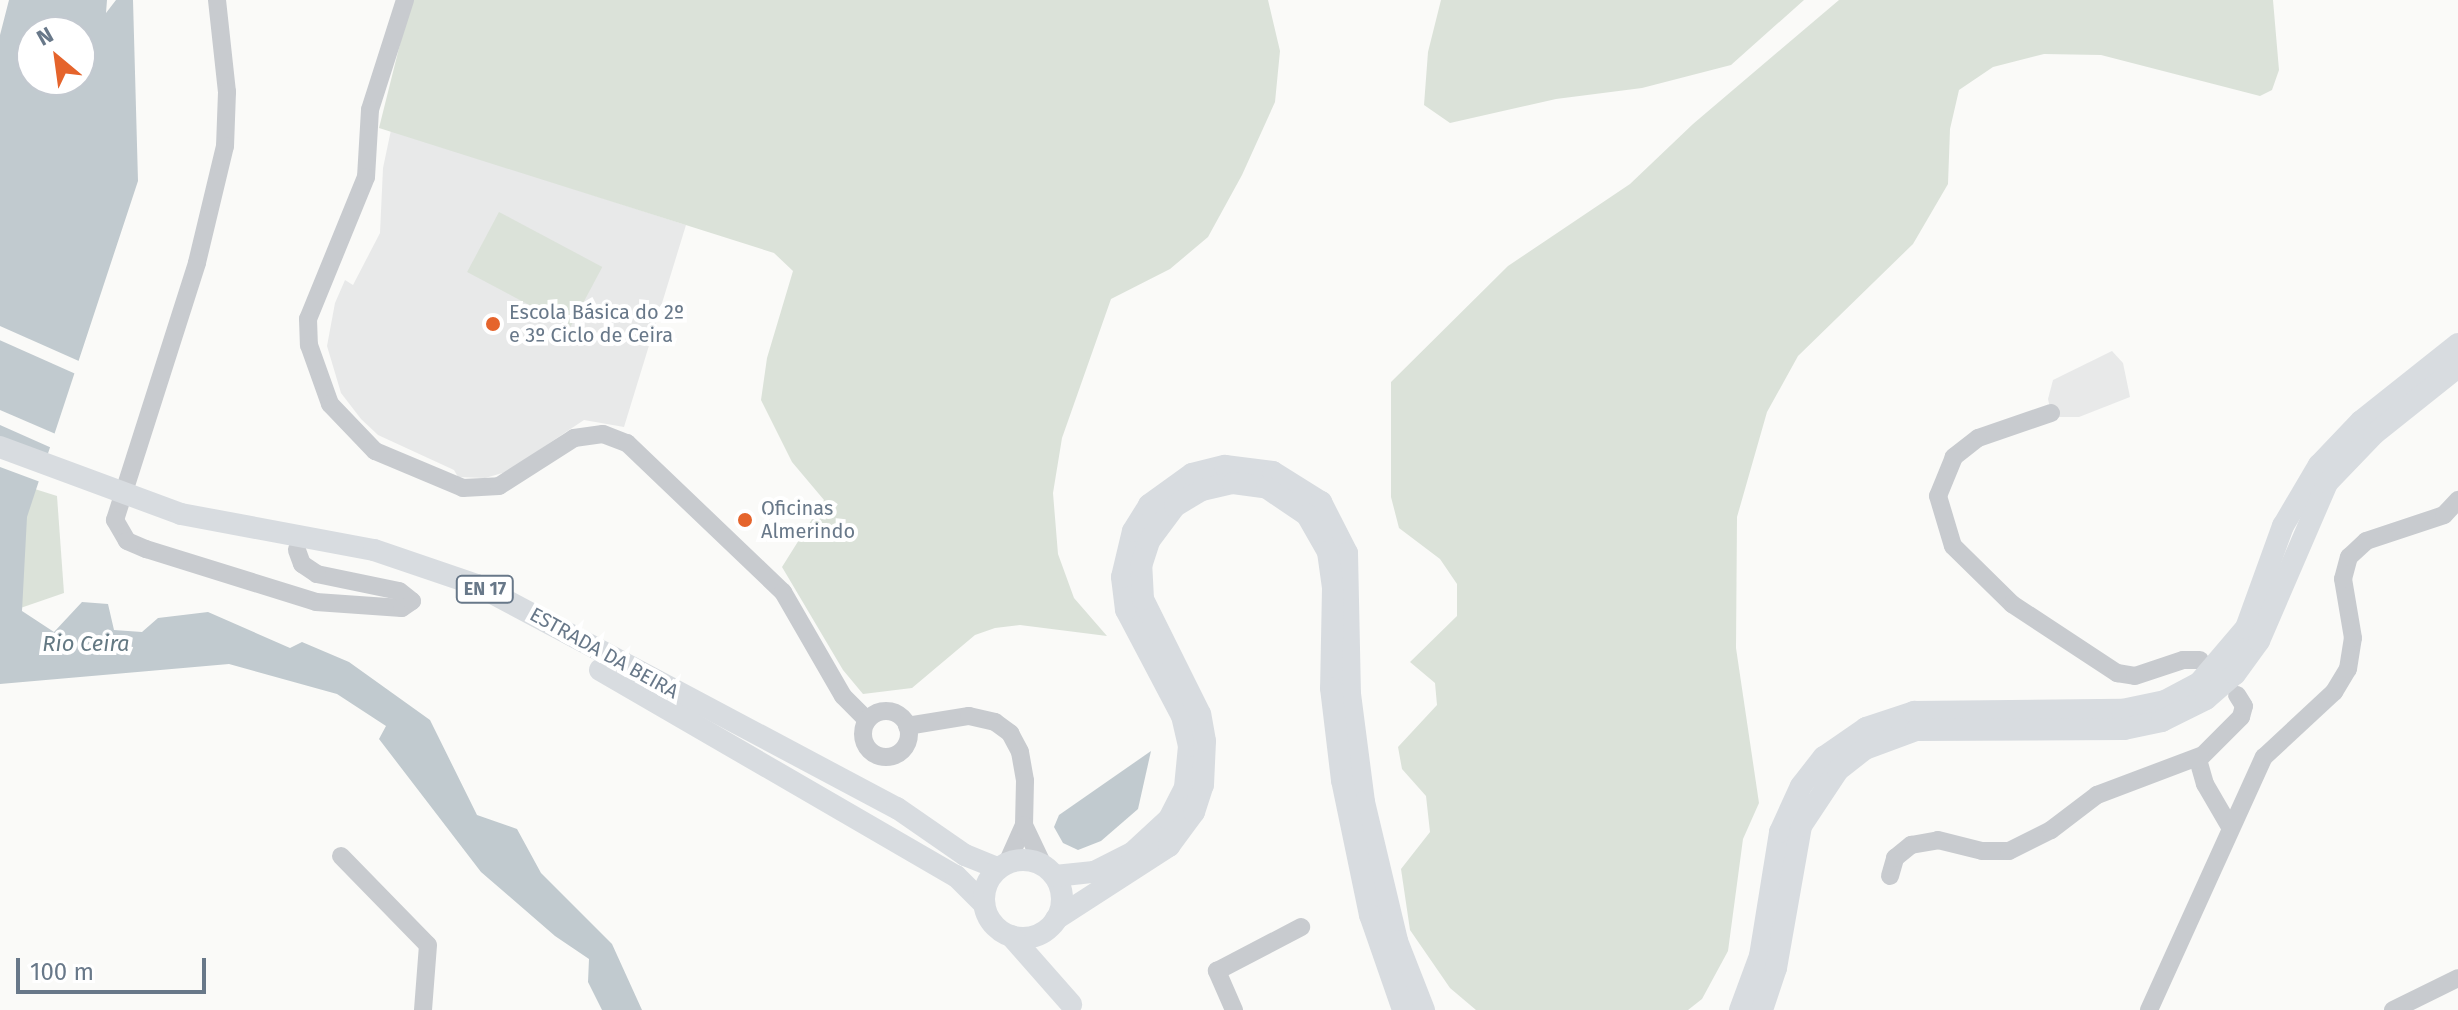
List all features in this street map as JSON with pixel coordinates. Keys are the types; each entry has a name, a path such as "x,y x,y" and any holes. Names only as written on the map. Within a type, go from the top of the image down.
{"main road":[{"path":"1740,1010 1760,956 1780,832 1793,800 1824,757 1866,728 1914,712 2122,710 2165,701 2200,682 2246,628 2287,517 2319,465 2361,421 2458,344"},
{"path":"1762,1010 1776,968 1801,826 1838,770 1865,749 1916,730 2124,729 2162,721 2206,699 2235,674 2259,641 2327,483 2374,434 2458,367"},
{"name":"ESTRADA DA BEIRA","path":"0,447 124,494 148,510 374,550 456,577 897,808 954,847 1003,866"},
{"name":"ESTRADA DA BEIRA","path":"0,459 148,510 297,550 368,562 470,597 943,869 984,904"},
{"path":"1073,1007 1011,936 993,924 984,904 989,878 1003,866 1094,872 1132,853 1169,819 1185,787 1189,746 1182,716 1126,610 1122,577 1133,531 1156,499 1192,474 1225,466 1273,472 1321,502 1347,553 1350,694 1364,802 1397,941 1424,1010"},
{"path":"1011,936 1050,925 1140,870 1169,846 1194,812 1203,785 1205,741 1200,714 1143,599 1141,566 1149,541 1175,506 1202,490 1233,483 1267,488 1307,515 1328,552 1333,588 1331,688 1342,780 1370,915 1403,1010"},
{"path":"1049,870 1062,897 1050,925 1073,1007"}],"street":[{"path":"217,0 227,92 225,146 193,276 115,520 127,541 146,549 316,602 402,608 412,601 399,591 317,574 302,564 297,550"},
{"path":"405,0 370,110 366,177 308,319 309,345 330,404 375,451 463,488 499,486 574,438 603,434 627,443 783,592 843,696 867,720"},
{"path":"2051,413 1978,438 1954,457 1938,496 1953,546 2012,604 2117,673 2135,676 2183,660 2200,660"},
{"path":"2149,1010 2264,757 2323,704 2348,669 2353,638 2343,579 2349,557 2366,541 2415,529 2444,515 2458,500"},
{"path":"1890,876 1895,858 1911,845 1938,840 1982,851 2009,851 2051,830 2097,795 2200,756 2241,717 2244,706 2237,695"},
{"path":"867,720 888,711 907,726 969,716 1003,727 1023,763 1024,825 1003,866"},
{"path":"867,720 864,741 884,756 902,749 907,726"},
{"path":"2200,756 2203,779 2230,827"},
{"path":"1024,825 1049,870"},
{"path":"341,856 428,945 423,1010"},
{"path":"1234,1010 1217,971 1301,927"},
{"path":"2393,1010 2458,978"}],"shaded area":[{"path":"411,0 1268,0 1280,51 1275,102 1242,175 1208,237 1170,269 1111,299 1062,438 1053,493 1058,554 1074,598 1107,636 1020,625 995,628 975,635 912,688 863,694 843,670 782,567 824,500 792,462 761,400 767,358 793,271 774,253 379,128"},
{"path":"1441,0 1804,0 1731,65 1642,88 1556,99 1450,123 1424,105 1428,52"},
{"path":"1839,0 2273,0 2279,70 2272,90 2260,96 2101,55 2044,54 1993,67 1959,90 1950,129 1948,184 1913,244 1798,356 1767,412 1737,517 1736,648 1759,803 1743,839 1728,951 1702,999 1688,1010 1476,1010 1450,988 1410,930 1401,869 1430,832 1426,796 1402,769 1398,747 1437,705 1435,683 1410,662 1457,616 1457,584 1440,559 1399,528 1391,497 1391,382 1508,266 1630,184 1693,124"},
{"name":"Escola Básica do 2º e 3º Ciclo de Ceira","path":"391,130 686,225 624,427 584,420 506,472 485,478 458,477 454,470 378,435 361,419 341,393 327,346 335,303 345,280 353,285 380,233 383,168"},
{"path":"499,212 602,267 570,327 467,272"},
{"path":"2112,351 2123,363 2130,397 2079,417 2052,417 2048,399 2053,380"},
{"path":"0,478 57,496 64,593 6,613"}],"water":[{"name":"Rio Ceira","path":"9,0 107,0 106,13 116,0 133,0 138,181 27,517 22,611 54,632 82,602 108,604 114,630 142,632 158,618 208,612 290,648 302,642 349,662 430,720 477,815 517,829 541,873 612,944 642,1010 602,1010 588,982 589,959 555,936 481,872 379,739 386,726 337,694 229,664 0,684 0,35"},
{"path":"1151,751 1138,809 1101,841 1078,850 1063,843 1054,827 1059,815"}],"pier":[{"path":"0,326 82,363 77,374 0,340"},
{"path":"0,410 58,435 54,449 0,425"},
{"path":"0,439 51,459 43,483 0,467"}],"place":[{"name":"Escola Básica do 2º e 3º Ciclo de Ceira","path":"493,324"},
{"name":"Oficinas Almerindo","path":"745,520"}]}
